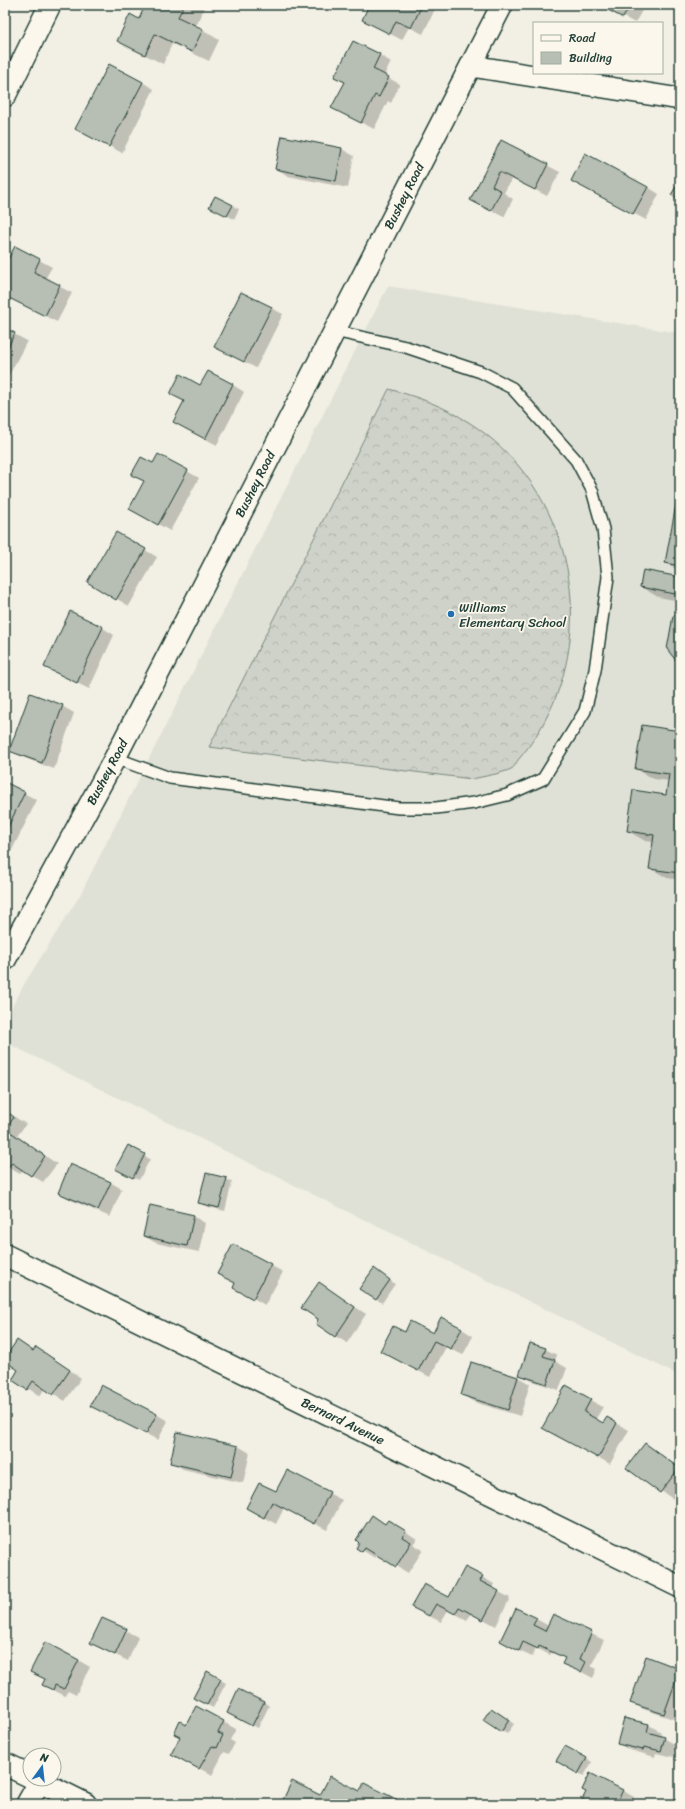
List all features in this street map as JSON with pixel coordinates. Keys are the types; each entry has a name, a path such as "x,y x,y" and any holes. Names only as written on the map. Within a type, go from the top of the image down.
{"street":[{"path":"5,96 50,5"},
{"name":"Bushey Road","path":"5,960 115,758 502,5"},
{"path":"471,66 680,99"},
{"name":"Bernard Avenue","path":"5,1255 680,1587"},
{"path":"5,1764 22,1772"},
{"path":"27,1804 32,1787"},
{"path":"51,1787 85,1804"}],"lane":[{"path":"115,758 170,778 399,808 436,808 474,803 507,795 542,779 585,711 595,670 608,577 604,529 592,490 576,460 512,388 481,372 406,347 334,331"}],"shaded area":[{"name":"Williams Elementary School","path":"388,286 680,333 680,1376 5,1042 5,1019 26,981 80,895"}],"green space":[{"path":"389,389 431,403 470,423 502,448 528,478 548,512 562,548 570,587 571,627 566,666 553,704 546,719 514,767 498,773 472,779 209,747"}],"building":[{"path":"145,5 184,5 178,17 203,29 192,52 155,34 145,55 117,41 130,14 139,19"},
{"path":"369,5 422,5 411,28 396,21 390,34 362,20"},
{"path":"599,5 630,5 623,18"},
{"path":"353,41 380,54 373,69 389,77 379,97 375,95 361,123 331,108 345,82 334,77"},
{"path":"109,64 143,82 109,147 75,129"},
{"path":"282,136 342,148 336,181 275,169"},
{"path":"501,140 548,164 535,190 499,172 492,186 501,191 491,211 470,200"},
{"path":"585,153 648,187 633,214 571,181"},
{"path":"680,180 680,200 671,195"},
{"path":"215,196 233,205 227,216 209,207"},
{"path":"15,246 40,259 34,272 60,285 45,316 5,296 5,265"},
{"path":"241,292 272,307 244,362 214,347"},
{"path":"5,328 15,333 5,353"},
{"path":"208,371 233,384 205,439 173,422 184,401 170,394 180,374 200,385"},
{"path":"158,454 188,470 158,525 129,509 144,481 131,475 141,457 153,463"},
{"path":"680,483 680,566 665,563"},
{"path":"116,532 146,549 116,600 87,582"},
{"path":"643,570 680,577 680,595 640,587"},
{"path":"70,611 103,627 77,683 44,667"},
{"path":"680,611 680,666 667,649 673,616"},
{"path":"30,693 63,705 42,763 9,751"},
{"path":"642,725 680,731 680,873 649,869 654,835 627,831 633,790 666,795 669,774 635,769"},
{"path":"5,782 25,792 5,833"},
{"path":"5,1110 14,1117 6,1129 45,1156 31,1176 12,1163 7,1168 5,1167"},
{"path":"128,1145 145,1154 133,1178 115,1169"},
{"path":"70,1164 111,1182 98,1210 58,1193"},
{"path":"206,1173 227,1178 219,1208 198,1203"},
{"path":"150,1205 194,1215 187,1246 143,1236"},
{"path":"233,1244 271,1264 253,1299 233,1288 235,1283 217,1274"},
{"path":"374,1268 390,1280 376,1300 359,1289"},
{"path":"319,1282 355,1307 335,1337 316,1324 318,1319 301,1308"},
{"path":"441,1317 462,1328 451,1349 434,1341 418,1371 380,1351 393,1326 405,1332 410,1321 433,1333"},
{"path":"17,1340 33,1351 36,1347 70,1370 53,1395 33,1381 27,1390 12,1380 18,1370 5,1361 5,1358"},
{"path":"530,1343 546,1348 543,1356 555,1360 547,1384 519,1375"},
{"path":"471,1362 518,1377 508,1410 461,1395"},
{"path":"101,1385 157,1414 146,1434 90,1406"},
{"path":"566,1385 591,1399 584,1412 603,1423 607,1417 617,1423 598,1458 542,1428"},
{"path":"177,1432 238,1446 231,1477 170,1463"},
{"path":"645,1443 679,1468 660,1493 626,1468"},
{"path":"287,1470 330,1492 314,1524 272,1502 264,1518 246,1508 259,1483 276,1491"},
{"path":"372,1515 385,1524 388,1520 406,1531 402,1537 411,1542 396,1567 365,1548 362,1552 356,1548 359,1543 356,1540"},
{"path":"465,1567 483,1576 480,1581 499,1591 483,1620 459,1607 455,1614 436,1604 429,1616 411,1607 424,1584 449,1597"},
{"path":"516,1608 537,1618 533,1625 545,1631 553,1614 592,1632 580,1659 586,1662 581,1672 562,1664 565,1658 539,1646 538,1649 523,1642 519,1651 500,1641"},
{"path":"102,1618 127,1629 115,1655 90,1643"},
{"path":"45,1642 79,1660 64,1689 55,1685 53,1690 42,1685 45,1679 30,1672"},
{"path":"646,1656 680,1669 664,1714 630,1703"},
{"path":"207,1671 221,1679 207,1705 193,1698"},
{"path":"238,1689 264,1702 252,1726 227,1713"},
{"path":"196,1706 224,1721 218,1733 223,1735 217,1748 212,1746 199,1769 171,1754 180,1737 174,1734 180,1721 186,1725"},
{"path":"491,1708 509,1720 501,1732 483,1720"},
{"path":"624,1718 649,1724 647,1732 665,1737 661,1751 644,1747 643,1750 617,1744"},
{"path":"565,1746 587,1758 578,1774 556,1761"},
{"path":"590,1773 623,1790 616,1804 580,1804 586,1792 582,1790"},
{"path":"330,1776 360,1791 364,1783 398,1800 396,1804 281,1804 292,1781 320,1795"}],"place":[{"name":"Williams Elementary School","path":"451,614"}]}
